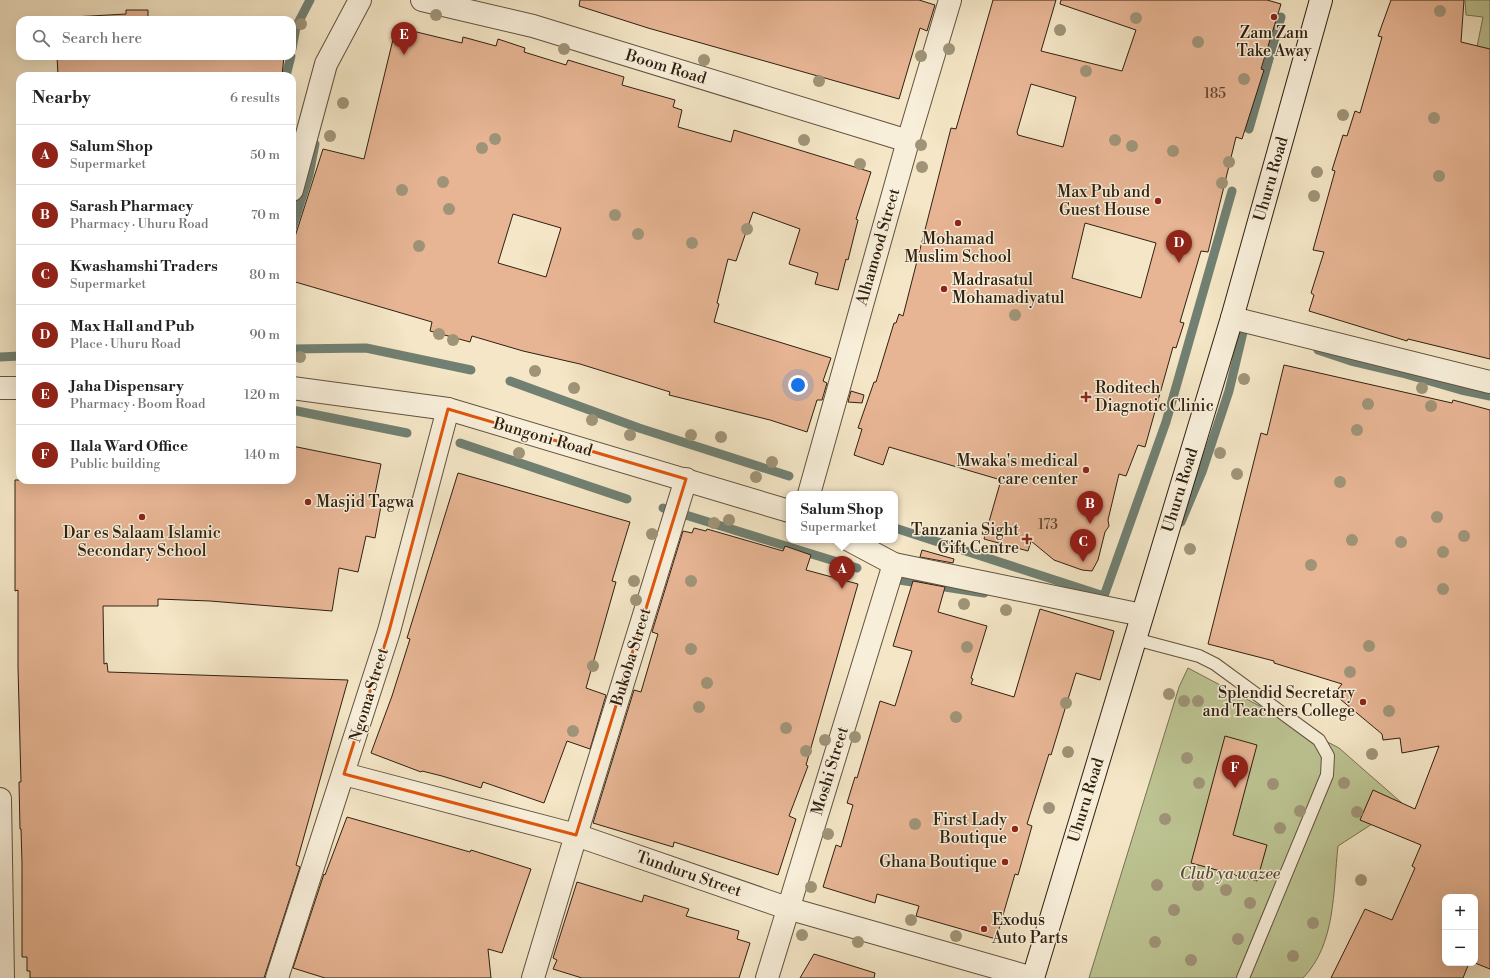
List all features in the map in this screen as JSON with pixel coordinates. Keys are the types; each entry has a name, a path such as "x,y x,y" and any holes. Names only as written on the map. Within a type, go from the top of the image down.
{"street":[{"path":"296,175 326,64 360,0"},
{"name":"Boom Road","path":"422,0 533,26 908,141"},
{"name":"Alhamood Street","path":"810,491 908,141 950,0"},
{"name":"Uhuru Road","path":"1033,978 1232,318 1321,0"},
{"path":"1232,318 1490,382"},
{"path":"0,388 16,388"},
{"name":"Bungoni Road","path":"296,389 448,409 786,509"},
{"name":"Ngoma Street","path":"278,978 390,631 448,409"},
{"name":"Bukoba Street","path":"533,978 686,479"},
{"path":"855,543 894,564 1142,614"},
{"name":"Moshi Street","path":"767,978 787,908 894,564"},
{"name":"Tunduru Street","path":"344,774 576,835 787,908 1033,978"},
{"path":"0,799 4,978"}],"lane":[{"path":"1135,639 1199,656 1215,664 1319,740 1328,756 1327,775 1243,978"}],"highlighted area":[{"path":"448,409 686,479 576,835 344,774 389,631"}],"green space":[{"path":"1465,0 1490,0 1490,54 1476,52 1483,17 1466,15"},
{"name":"Club ya wazee","path":"1188,668 1339,748 1403,804 1338,846 1331,916 1327,933 1322,949 1314,964 1303,978 1089,978 1179,687"}],"building":[{"path":"580,0 919,0 935,5 927,31 920,28 899,99 648,28 579,6"},
{"path":"993,0 1056,0 1041,51 1122,71 1136,30 1060,4 1061,0 1267,0 1281,4 1261,69 1264,70 1242,139 1236,137 1208,252 1201,251 1180,322 1184,323 1176,348 1173,347 1145,447 1138,445 1126,476 1119,474 1108,520 1109,526 1105,532 1098,560 1092,571 1082,570 1054,560 1031,541 1028,551 984,539 1001,480 889,447 883,465 854,455 862,429 858,428 874,382 876,382 894,323 896,323 899,314 903,316 951,128 956,129","holes":["1031,84 1076,97 1063,147 1018,135 1017,132","1085,223 1156,243 1141,298 1072,278"]},
{"path":"1391,0 1464,0 1461,42 1490,49 1490,359 1408,339 1407,341 1309,311 1314,295 1311,293 1324,252 1313,250 1335,171 1332,170 1343,135 1347,136 1355,111 1360,113 1382,37 1378,36"},
{"path":"126,10 148,10 148,16 90,16 126,14"},
{"path":"396,27 462,43 463,37 496,46 498,39 525,48 524,52 566,65 568,60 624,77 622,85 675,100 673,107 682,110 678,127 731,142 734,130 871,172 856,219 858,220 848,260 846,259 838,290 815,284 818,273 789,264 800,229 753,212 736,261 728,259 717,303 719,304 714,322 831,358 823,381 827,383 822,400 817,400 807,432 770,420 669,395 670,392 580,364 523,351 472,336 470,342 430,331 432,322 296,282 296,233 323,149 364,159","holes":["513,214 561,228 546,277 498,263"]},
{"path":"57,60 284,60 282,72 58,72"},
{"path":"1284,365 1452,403 1453,400 1490,410 1490,969 1478,964 1478,894 1442,894 1442,966 1468,966 1463,978 1331,978 1365,909 1392,920 1415,868 1412,866 1421,845 1360,820 1373,790 1415,809 1439,746 1402,753 1400,738 1383,740 1382,734 1334,694 1342,684 1274,663 1274,661 1208,644 1261,433 1267,435"},
{"path":"851,391 864,395 862,403 848,402"},
{"path":"296,447 381,464 373,504 381,506 375,538 366,536 358,572 339,568 332,611 210,601 158,599 158,606 103,606 104,664 107,663 108,672 348,680 296,865 300,867 264,978 30,978 30,971 27,971 27,957 22,957 18,590 15,591 15,480 16,484 296,484"},
{"path":"458,473 630,522 612,581 616,582 586,688 606,695 590,749 567,741 544,803 483,782 481,788 442,776 421,772 371,753 392,696 410,639 407,638"},
{"path":"694,528 706,531 707,529 783,551 785,546 811,555 806,570 858,584 806,765 808,766 789,816 796,819 778,875 674,842 673,847 593,823 634,690 641,692 658,634 652,632 683,531 692,533"},
{"path":"922,550 954,559 953,563 920,557"},
{"path":"913,581 945,587 938,612 987,626 971,678 973,679 971,684 1014,697 1040,609 1114,631 1100,680 1076,673 1051,755 1049,754 1027,824 1032,826 1018,875 1015,874 996,939 916,916 919,906 877,894 875,903 823,887 836,845 841,847 853,805 847,803 855,777 857,778 880,701 895,706 912,651 893,646"},
{"path":"1225,736 1257,745 1233,835 1267,845 1257,881 1191,863"},
{"path":"347,817 470,852 471,850 531,869 502,953 488,949 491,978 325,978 293,968 324,874 325,875"},
{"path":"577,882 642,902 644,895 689,909 686,916 739,931 737,939 750,943 739,978 582,978 553,969 557,960 553,958"},
{"path":"814,954 875,973 874,978 800,978"}],"waterway":[{"path":"296,27 310,0"},
{"path":"1249,129 1281,17"},
{"path":"287,72 290,60"},
{"path":"296,216 309,175 315,144"},
{"path":"898,529 1104,596 1166,422 1232,191"},
{"path":"1181,522 1202,472 1229,391 1245,324 1247,324"},
{"path":"296,349 366,348 471,370"},
{"path":"1318,350 1351,361 1402,373 1461,390 1490,396"},
{"path":"0,357 16,356"},
{"path":"510,381 639,428 789,476"},
{"path":"296,411 407,433"},
{"path":"460,443 627,499"},
{"path":"663,508 857,568"},
{"path":"893,579 984,593"}],"place":[{"name":"Zam Zam Take Away","path":"1274,17"},
{"name":"Jaha Dispensary","path":"404,55"},
{"name":"Max Pub and Guest House","path":"1158,201"},
{"name":"Mohamad Muslim School","path":"958,223"},
{"name":"Max Hall and Pub","path":"1179,263"},
{"name":"Madrasatul Mohamadiyatul","path":"944,289"},
{"name":"Roditech Diagnotic Clinic","path":"1086,397"},
{"name":"Mwaka's medical care center","path":"1086,470"},
{"name":"Masjid Tagwa","path":"308,502"},
{"name":"Dar es Salaam Islamic Secondary School","path":"142,517"},
{"name":"Sarash Pharmacy","path":"1090,524"},
{"name":"Tanzania Sight Gift Centre","path":"1027,539"},
{"name":"Kwashamshi Traders","path":"1083,562"},
{"name":"Salum Shop","path":"842,589"},
{"name":"Splendid Secretary and Teachers College","path":"1363,702"},
{"name":"Ilala Ward Office","path":"1235,788"},
{"name":"First Lady Boutique","path":"1015,829"},
{"name":"Ghana Boutique","path":"1005,862"},
{"name":"Exodus Auto Parts","path":"984,929"}]}
